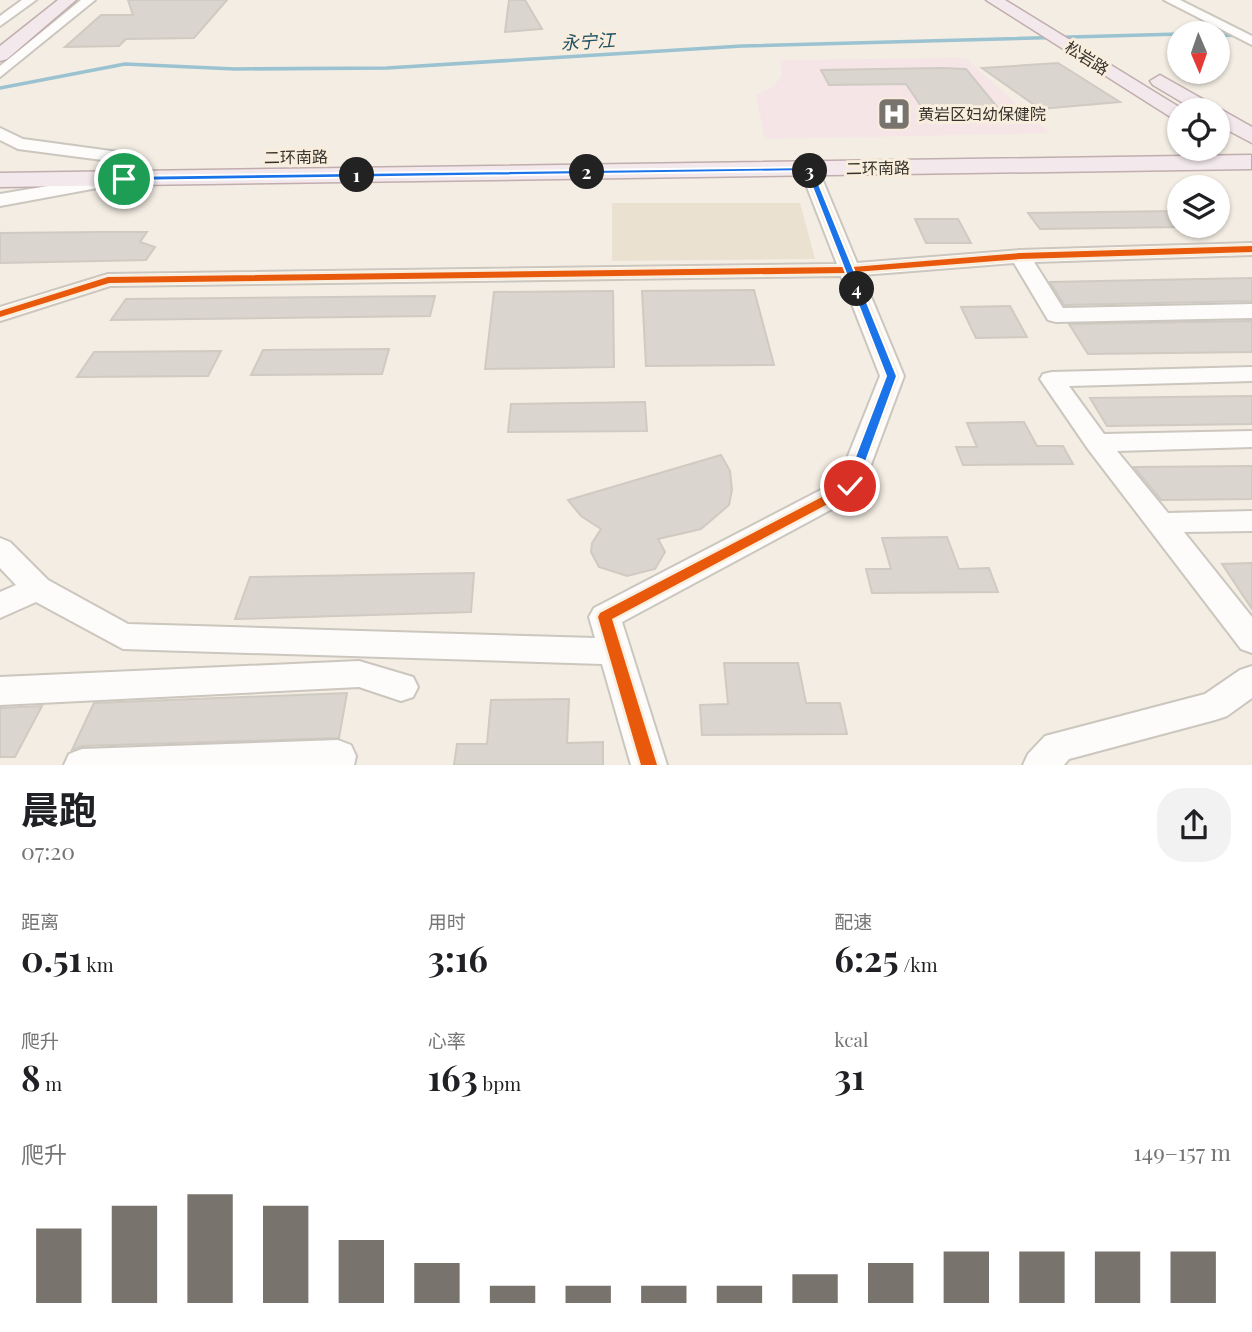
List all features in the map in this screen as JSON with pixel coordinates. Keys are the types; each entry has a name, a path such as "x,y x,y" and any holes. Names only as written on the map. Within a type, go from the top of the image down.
{"main road":[{"path":"0,35 46,0"},
{"path":"0,55 68,0"},
{"name":"松岩路","path":"994,0 1032,25 1097,43 1189,98"},
{"name":"松岩路","path":"1023,0 1167,108"},
{"path":"1230,123 1252,136"},
{"name":"二环南路","path":"0,180 129,169 1167,145"},
{"path":"1230,149 1252,162"},
{"name":"二环南路","path":"0,161 129,169 809,169 1252,162"}],"street":[{"path":"0,22 30,0"},
{"path":"0,74 89,0"},
{"path":"1170,0 1245,37"},
{"path":"0,134 18,144 129,169"},
{"path":"0,200 129,169"},
{"path":"649,765 604,617 850,486 892,376 809,169"},
{"path":"0,314 107,280 850,270 1020,256 1252,249"},
{"path":"1020,256 1056,315 1252,311"},
{"path":"1252,374 1052,379 1097,443 1252,640"},
{"path":"1097,443 1252,439"},
{"path":"1161,523 1252,521"},
{"path":"0,549 37,588 123,636 614,651"},
{"path":"0,606 37,588"},
{"path":"0,691 359,674 401,687"},
{"path":"1041,765 1058,747 1215,706 1252,680"},
{"path":"100,765 338,756 336,765"}],"shaded area":[{"name":"黄岩区妇幼保健院","path":"965,58 1049,133 765,139 756,95 774,86 782,75 780,60"},
{"path":"612,203 800,203 815,259 612,261"}],"building":[{"path":"128,0 227,0 194,38 126,39 119,46 65,47 101,15 133,15"},
{"path":"509,0 525,0 542,29 505,32"},
{"path":"1058,63 1120,102 1040,109 982,68"},
{"path":"966,69 998,108 923,109 906,84 829,85 821,70"},
{"path":"1167,211 1167,227 1040,229 1028,213"},
{"path":"915,219 958,219 971,243 926,243"},
{"path":"147,232 140,242 155,247 146,260 0,263 0,233"},
{"path":"1252,278 1252,301 1064,305 1050,282"},
{"path":"754,290 774,365 646,366 642,291"},
{"path":"613,291 614,367 485,369 494,292"},
{"path":"435,296 430,316 111,320 126,299"},
{"path":"1010,306 1027,337 976,338 961,307"},
{"path":"1252,321 1252,352 1088,354 1069,324"},
{"path":"389,349 382,374 251,375 263,350"},
{"path":"221,351 208,376 77,377 94,352"},
{"path":"1252,396 1252,424 1107,426 1090,398"},
{"path":"645,402 647,431 508,432 511,404"},
{"path":"1024,422 1037,446 1063,446 1073,464 963,465 956,447 977,447 967,423"},
{"path":"721,455 730,471 732,490 729,505 701,529 658,539 665,552 655,569 627,576 599,567 591,552 592,543 601,529 581,516 568,500"},
{"path":"1252,466 1252,499 1161,500 1134,467"},
{"path":"947,537 959,569 989,568 998,592 872,593 866,569 891,569 882,538"},
{"path":"1252,563 1252,609 1222,564"},
{"path":"474,573 471,612 235,619 250,577"},
{"path":"724,663 798,663 806,703 840,703 847,734 702,735 700,705 728,704"},
{"path":"347,693 339,738 82,746 72,750 94,703"},
{"path":"569,699 567,743 603,742 603,765 454,765 457,744 487,744 491,700"},
{"path":"42,706 15,757 0,757 0,708"}],"waterway":[{"name":"永宁江","path":"0,88 125,64 235,69 387,68 742,46 1167,34"},
{"name":"永宁江","path":"1230,35 1252,36"}],"cycle path":[{"path":"649,765 605,617 850,487 892,376 809,169"},
{"path":"0,314 108,280 850,270 1020,256 1252,249"}],"place":[{"name":"黄岩区妇幼保健院","path":"894,114"}],"route":[{"path":"124,179 809,169 892,376 850,486"}]}
